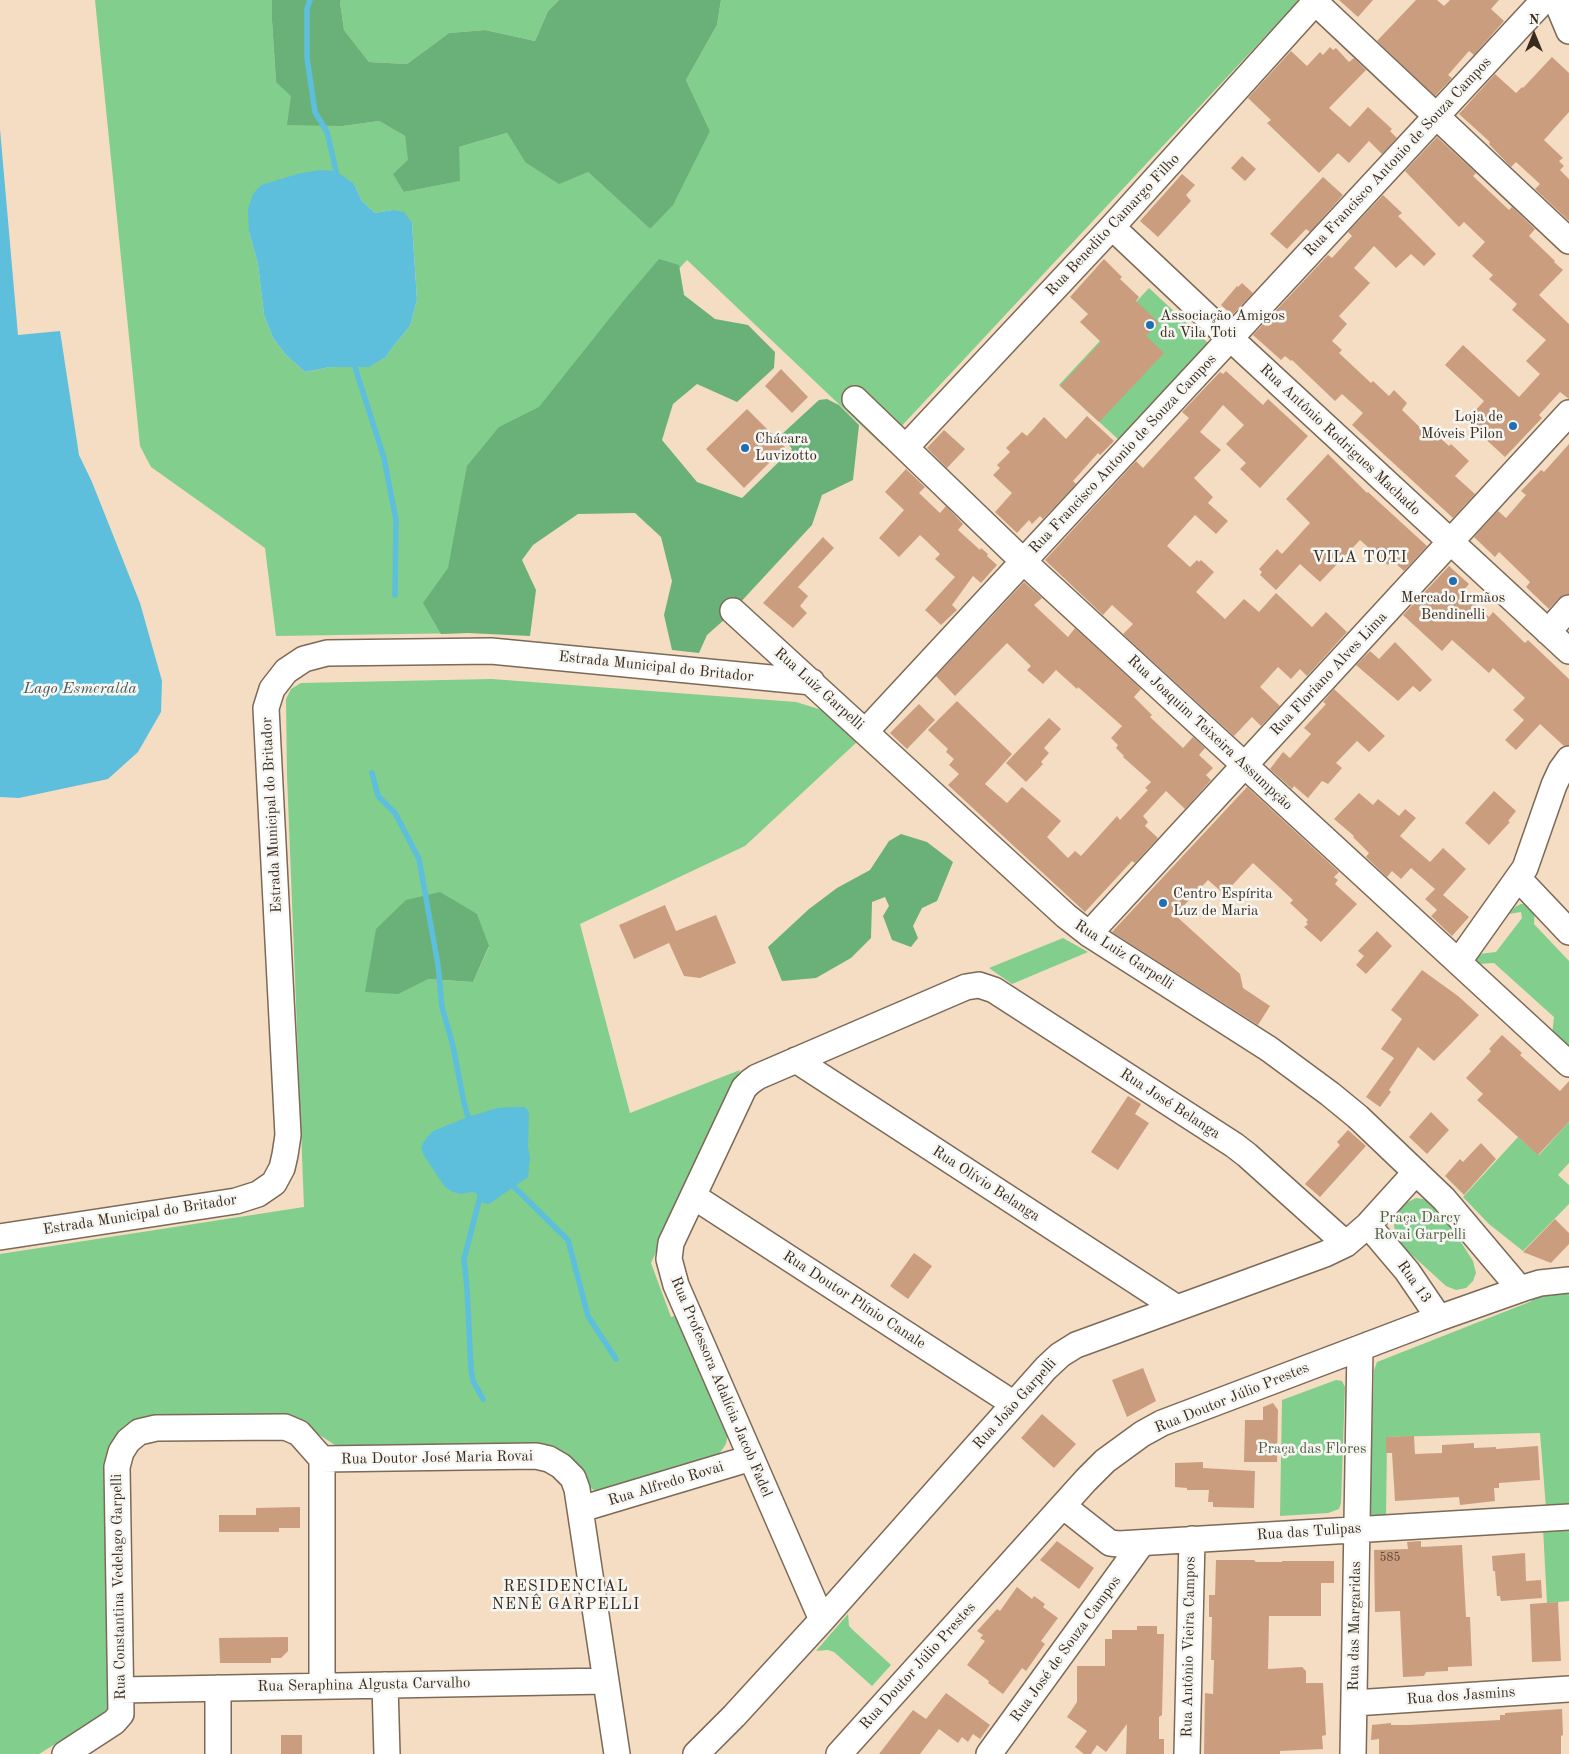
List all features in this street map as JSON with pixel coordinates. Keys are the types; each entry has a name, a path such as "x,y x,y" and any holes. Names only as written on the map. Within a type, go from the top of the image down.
{"street":[{"name":"Rua Francisco Antonio de Souza Campos","path":"865,732 1544,0"},
{"path":"1556,0 1569,31"},
{"path":"1316,1 1569,241"},
{"name":"Rua Benedito Camargo Filho","path":"906,447 1112,227 1316,1"},
{"name":"Rua Antônio Rodrigues Machado","path":"1112,227 1569,651"},
{"name":"Rua Joaquim Teixeira Assumpção","path":"855,399 1024,562 1569,1064"},
{"name":"Rua Floriano Alves Lima","path":"1089,934 1569,413"},
{"path":"1548,632 1569,608"},
{"name":"Rua Luiz Garpelli","path":"733,611 1066,916 1089,934 1298,1070 1358,1117 1455,1212 1520,1289"},
{"name":"Estrada Municipal do Britador","path":"0,1237 236,1201 258,1194 274,1183 284,1161 288,1135 266,708 272,689 286,671 304,658 328,654 491,651 812,682"},
{"path":"1458,961 1525,868 1554,784 1569,759"},
{"path":"1518,878 1569,932"},
{"name":"Rua Professora Adalícia Jacob Fadel","path":"822,1620 672,1274 669,1259 671,1243 744,1088 757,1077 966,987 980,986"},
{"name":"Rua José Belanga","path":"980,986 994,990 1234,1145 1346,1244"},
{"name":"Rua Olívio Belanga","path":"796,1060 1177,1308"},
{"name":"Rua João Garpelli","path":"696,1754 734,1716 822,1620 1046,1368 1060,1355 1076,1345 1325,1254 1346,1244 1368,1225 1416,1172"},
{"name":"Rua Doutor Plínio Canale","path":"693,1196 1014,1404"},
{"name":"Rua 13","path":"1368,1225 1408,1271 1438,1318"},
{"name":"Rua Doutor Júlio Prestes","path":"839,1754 1063,1506 1105,1461 1122,1447 1162,1423 1438,1318 1540,1283 1569,1280"},
{"name":"Rua das Margaridas","path":"1353,1754 1360,1348"},
{"name":"Rua Constantina Vedelago Garpelli","path":"65,1754 114,1722 121,1714 117,1467 121,1452 128,1441 139,1432 156,1428 285,1427 299,1433 322,1459"},
{"name":"Rua Doutor José Maria Rovai","path":"322,1459 536,1456 549,1459 562,1466 572,1478 577,1489 581,1509 617,1754"},
{"name":"Rua Alfredo Rovai","path":"581,1509 751,1458"},
{"path":"322,1459 322,1686"},
{"path":"1063,1506 1117,1550 1122,1571"},
{"name":"Rua das Tulipas","path":"1110,1543 1142,1543 1569,1516"},
{"name":"Rua Antônio Vieira Campos","path":"1187,1754 1192,1540"},
{"name":"Rua José de Souza Campos","path":"989,1754 1142,1543"},
{"name":"Rua Seraphina Algusta Carvalho","path":"121,1690 606,1681"},
{"path":"386,1685 387,1754"},
{"path":"218,1688 218,1754"},
{"name":"Rua dos Jasmins","path":"1354,1703 1569,1689"}],"green space":[{"path":"95,0 272,0 276,82 343,126 379,121 405,136 409,160 404,192 459,181 459,147 507,133 525,162 588,172 650,229 710,131 686,80 717,25 721,0 1299,0 883,446 687,260 465,502 468,633 276,636 265,548 151,467 140,446","holes":["354,184 362,201 375,213 392,210 412,223 417,300 410,326 386,357 368,367 330,367 305,372 286,355 273,338 264,315 258,264 249,232"]},
{"path":"272,0 341,0 344,30 369,62 407,64 449,33 485,30 535,41 548,11 559,0 721,0 717,25 686,80 710,131 673,205 650,229 588,172 559,184 525,162 507,133 459,147 460,181 404,192 393,174 408,160 405,136 379,121 343,126 287,125 291,96 276,82"},
{"path":"341,0 559,0 548,11 535,41 485,30 449,33 407,64 369,62 344,30"},
{"path":"659,259 679,265 684,295 715,319 748,325 775,352 774,368 737,402 697,384 673,404 662,440 697,482 742,498 792,449 781,435 819,400 827,399 839,405 859,425 853,480 822,495 812,525 725,619 707,635 699,653 672,650 664,615 672,581 661,537 635,513 578,514 533,545 522,560 536,590 530,636 468,633 441,634 423,603 448,568 467,466 499,427 539,407"},
{"path":"1149,288 1208,343 1119,440 1059,385"},
{"path":"492,679 796,702 822,710 858,741 745,846 580,924 630,1113 740,1070 651,1263 671,1317 677,1315 728,1433 726,1444 717,1457 601,1492 592,1489 571,1465 338,1447 295,1419 128,1429 110,1700 107,1709 101,1716 39,1754 0,1754 0,1254 304,1207 287,775 286,699 291,689 301,683","holes":["489,947 473,982 428,979"]},
{"path":"901,834 927,842 953,862 937,901 922,908 913,926 918,938 911,947 892,940 883,916 889,906 885,897 872,902 871,938 851,958 816,978 782,981 768,947 809,909 837,888 870,870 889,841"},
{"path":"440,892 477,914 489,946 473,982 428,979 398,994 365,992 376,929 406,900"},
{"path":"1521,904 1535,905 1534,924 1569,961 1569,1052 1552,1035 1554,1017 1494,963 1477,964 1476,959 1479,954 1496,952 1522,918 1521,912 1509,914 1515,907"},
{"path":"1063,938 1088,952 1012,984 989,968"},
{"path":"1569,1122 1569,1163 1558,1175 1569,1185 1569,1204 1523,1251 1489,1224 1463,1197 1518,1137 1539,1155"},
{"name":"Praça Darcy Rovai Garpelli","path":"1416,1198 1429,1200 1439,1208 1473,1261 1476,1273 1473,1281 1466,1288 1456,1290 1446,1286 1402,1246 1396,1238 1394,1225 1398,1210 1404,1204"},
{"path":"1569,1291 1569,1506 1546,1508 1540,1433 1387,1437 1386,1519 1370,1515 1367,1510 1368,1437 1372,1437 1374,1370 1377,1362 1532,1301 1532,1296"},
{"name":"Praça das Flores","path":"1336,1380 1342,1381 1345,1387 1341,1503 1339,1509 1328,1513 1280,1516 1282,1400"},
{"path":"1569,1527 1569,1601 1547,1603 1543,1528"},
{"path":"848,1614 849,1626 891,1665 872,1686 834,1652 828,1650 816,1651"}],"water":[{"name":"Lago Esmeralda","path":"0,129 18,335 60,331 79,455 92,482 140,603 162,681 161,712 138,752 108,779 19,798 0,797"},
{"path":"320,170 336,171 354,184 362,201 375,213 392,210 404,212 412,223 417,300 410,326 386,357 369,367 330,367 305,372 286,355 273,338 264,315 258,264 249,232 248,209 253,194 261,185 301,173"},
{"path":"525,1107 529,1112 528,1147 530,1157 528,1177 489,1204 483,1203 476,1193 461,1194 445,1187 424,1156 421,1147 427,1137 433,1131 468,1117 497,1108"}],"building":[{"path":"1339,0 1373,0 1358,17"},
{"path":"1416,0 1437,0 1444,6 1450,0 1499,0 1491,9 1504,21 1474,55 1469,51 1448,75 1452,78 1435,96 1377,41"},
{"path":"1330,47 1333,50 1336,48 1349,62 1354,58 1366,70 1329,108 1350,127 1368,107 1392,129 1390,131 1397,138 1382,154 1369,141 1349,163 1338,153 1319,173 1267,123 1271,120 1248,98 1291,51 1307,66 1320,52 1323,55"},
{"path":"1552,57 1569,73 1569,112 1544,140 1563,158 1559,161 1564,166 1560,170 1569,179 1569,221 1535,189 1540,184 1516,162 1511,167 1489,144 1490,142 1459,114 1495,74 1516,93"},
{"path":"1437,137 1476,173 1473,176 1509,210 1512,207 1535,229 1529,236 1563,270 1539,295 1569,324 1569,399 1560,392 1539,415 1542,418 1505,457 1466,421 1484,401 1445,365 1463,345 1519,397 1540,374 1526,361 1546,340 1512,310 1517,304 1489,279 1493,275 1472,256 1485,242 1464,222 1459,227 1405,171"},
{"path":"1242,156 1256,169 1245,181 1231,168"},
{"path":"1182,174 1195,185 1186,195 1191,201 1158,237 1140,221"},
{"path":"1323,177 1343,195 1310,232 1306,229 1287,249 1270,234"},
{"path":"1383,195 1402,213 1398,216 1436,254 1424,266 1411,254 1396,268 1374,246 1354,268 1370,283 1339,316 1347,324 1332,341 1342,350 1339,353 1371,383 1373,381 1389,396 1394,390 1407,403 1402,410 1430,437 1434,432 1449,446 1451,444 1469,461 1455,476 1475,494 1453,518 1352,425 1363,413 1342,394 1335,401 1292,360 1285,356 1281,360 1253,335 1328,255 1332,258 1352,236 1348,232"},
{"path":"1104,259 1122,277 1120,279 1139,297 1136,301 1159,323 1146,336 1164,353 1099,422 1060,386 1101,342 1080,322 1088,314 1070,297"},
{"path":"1242,283 1253,293 1232,315 1221,305 1237,286"},
{"path":"781,369 808,397 792,413 765,386"},
{"path":"1226,371 1263,405 1268,399 1308,436 1260,488 1240,469 1246,463 1226,444 1244,425 1223,405 1200,432 1221,450 1194,478 1213,497 1208,503 1228,521 1216,534 1195,515 1167,546 1190,567 1197,560 1199,562 1201,560 1214,572 1196,592 1225,619 1244,599 1259,612 1276,593 1312,627 1326,612 1347,632 1307,676 1300,669 1291,679 1278,667 1260,687 1280,706 1261,726 1252,717 1234,736 1123,634 1133,624 1112,605 1103,615 1045,560 1136,461 1143,468 1189,418 1182,412 1220,372 1223,374"},
{"name":"Chácara Luvizotto","path":"747,409 785,447 744,488 706,449"},
{"path":"1087,416 1114,441 1100,455 1098,453 1073,481 1076,484 1043,519 1040,516 1032,524 1029,520 1017,533 995,512 1012,493 993,475 1000,468 997,465 1010,452 1006,448 1022,432 1027,436 1044,417 1066,439"},
{"path":"944,430 965,449 947,468 927,448"},
{"path":"1569,444 1569,594 1559,598 1549,609 1526,587 1530,582 1499,552 1495,557 1474,537 1498,511 1506,518 1526,495 1521,491 1541,470 1544,472"},
{"path":"1328,454 1367,493 1427,546 1404,571 1392,560 1388,565 1360,540 1320,582 1300,564 1276,590 1260,575 1262,572 1259,569 1277,549 1282,554 1310,523 1286,499"},
{"path":"906,469 925,487 919,493 940,513 946,506 963,524 958,530 980,550 981,548 988,554 987,556 997,565 981,583 973,576 952,605 957,610 941,625 925,610 955,577 935,559 940,554 920,535 899,557 879,538 904,510 885,492"},
{"path":"823,537 834,548 798,587 808,596 800,606 807,613 793,628 763,603"},
{"path":"1449,566 1469,584 1462,592 1489,617 1493,612 1525,643 1528,640 1569,679 1569,745 1564,746 1540,724 1516,750 1505,740 1524,720 1513,710 1525,698 1493,668 1489,673 1452,640 1442,651 1403,615"},
{"path":"1024,582 1042,598 1034,605 1068,637 1075,628 1141,689 1134,697 1152,715 1150,717 1183,748 1193,737 1205,748 1199,755 1213,768 1206,775 1211,780 1185,809 1166,791 1143,816 1148,822 1145,826 1158,838 1135,863 1132,861 1085,912 948,785 959,774 949,765 954,759 946,752 948,749 928,730 957,701 1012,754 985,784 1007,803 1022,787 1061,821 1047,837 1068,858 1075,851 1081,856 1117,816 1120,820 1148,790 1145,788 1151,782 1123,757 1116,748 1118,745 1111,738 1122,726 1056,670 1043,684 1027,670 1031,666 1007,643 955,696 936,676"},
{"path":"1395,642 1432,680 1420,692 1413,686 1398,701 1356,665 1370,651 1379,659"},
{"path":"1334,689 1385,736 1369,752 1357,741 1336,763 1342,768 1328,784 1322,781 1308,798 1294,786 1292,789 1270,769 1283,752 1290,758 1311,734 1304,728 1326,704 1323,702"},
{"path":"919,704 935,720 907,749 890,733"},
{"path":"1049,718 1061,729 1044,748 1049,753 1041,762 1043,764 1026,782 1006,763"},
{"name":"Centro Espírita Luz de Maria","path":"1247,787 1339,872 1334,877 1338,880 1335,884 1357,904 1321,942 1304,927 1308,924 1306,922 1308,920 1290,903 1293,900 1253,863 1224,894 1208,880 1175,915 1240,974 1243,988 1270,1006 1258,1025 1112,932"},
{"path":"1494,791 1516,811 1508,821 1510,822 1489,845 1465,823"},
{"path":"1359,793 1373,805 1378,799 1399,816 1405,809 1416,818 1400,836 1430,862 1443,848 1466,869 1443,895 1469,917 1452,936 1431,916 1437,910 1425,899 1435,889 1411,868 1401,879 1392,871 1387,877 1366,857 1369,853 1354,836 1334,819"},
{"path":"665,905 676,931 716,915 736,963 700,978 684,976 669,943 634,959 619,925"},
{"path":"1377,931 1392,946 1366,974 1356,965 1364,956 1358,951"},
{"path":"1422,970 1458,996 1479,1015 1434,1061 1418,1047 1380,1107 1366,1097 1394,1058 1381,1049 1402,1019 1391,1010"},
{"path":"1502,1035 1522,1053 1520,1055 1560,1091 1569,1081 1569,1122 1538,1155 1477,1100 1483,1094 1466,1078 1491,1051 1489,1049"},
{"path":"1128,1096 1141,1104 1135,1114 1149,1123 1118,1170 1091,1152"},
{"path":"1431,1112 1449,1130 1427,1154 1409,1137"},
{"path":"1348,1130 1366,1146 1320,1197 1305,1184 1340,1145 1337,1142"},
{"path":"1481,1143 1496,1159 1464,1195 1445,1176 1460,1159 1463,1162"},
{"path":"1555,1219 1569,1233 1569,1244 1551,1263 1523,1252"},
{"path":"914,1253 932,1266 908,1299 890,1286"},
{"path":"1143,1368 1156,1401 1127,1417 1112,1380"},
{"path":"1273,1403 1278,1410 1277,1462 1244,1462 1245,1420 1263,1420 1263,1407"},
{"path":"1042,1414 1076,1444 1054,1468 1021,1438"},
{"path":"1414,1436 1415,1454 1442,1453 1442,1445 1474,1443 1474,1448 1496,1447 1496,1449 1538,1446 1540,1480 1499,1483 1499,1488 1494,1488 1495,1501 1460,1505 1459,1497 1395,1501 1392,1453 1386,1453 1386,1437"},
{"path":"1203,1462 1203,1468 1255,1471 1254,1508 1213,1507 1213,1502 1208,1502 1209,1490 1187,1490 1187,1488 1175,1487 1175,1463"},
{"path":"300,1507 300,1528 279,1528 279,1532 219,1532 219,1515 256,1515 256,1508"},
{"path":"1057,1541 1094,1568 1079,1589 1040,1560"},
{"path":"1421,1541 1421,1547 1462,1545 1466,1617 1470,1617 1472,1666 1448,1667 1448,1671 1426,1672 1424,1676 1403,1677 1400,1611 1375,1612 1374,1550 1408,1549 1407,1542"},
{"path":"1525,1553 1526,1581 1541,1580 1542,1598 1501,1601 1500,1596 1497,1596 1492,1556"},
{"path":"1216,1560 1254,1560 1256,1562 1334,1561 1334,1583 1321,1583 1321,1616 1269,1616 1268,1669 1302,1667 1306,1671 1306,1683 1323,1683 1326,1735 1322,1736 1323,1749 1280,1751 1280,1754 1204,1754 1205,1693 1213,1694 1214,1660 1211,1660 1212,1617 1209,1617 1209,1595 1215,1595"},
{"path":"1017,1587 1032,1599 1034,1596 1045,1604 1043,1607 1058,1618 1041,1641 1045,1644 1026,1671 1022,1668 1003,1694 967,1665 985,1641 980,1638 983,1635 977,1631 997,1609 1000,1611"},
{"path":"1558,1602 1561,1661 1532,1662 1530,1604"},
{"path":"1137,1626 1157,1626 1157,1634 1164,1634 1162,1715 1159,1717 1159,1739 1164,1739 1164,1754 1126,1754 1127,1724 1106,1752 1097,1745 1091,1754 1084,1754 1075,1747 1087,1731 1067,1717 1077,1702 1077,1666 1105,1666 1105,1639 1112,1639 1112,1630 1137,1630"},
{"path":"288,1637 288,1651 281,1658 271,1658 271,1663 220,1663 219,1638"},
{"path":"946,1693 990,1725 980,1739 973,1734 968,1742 962,1737 958,1743 939,1729 920,1754 879,1754 913,1710 926,1719"},
{"path":"1562,1709 1563,1735 1561,1736 1561,1754 1379,1754 1379,1739 1371,1740 1372,1725 1500,1720 1500,1715 1505,1715 1505,1713"},
{"path":"281,1735 302,1735 302,1754 281,1754"}],"waterway":[{"path":"310,0 307,9 307,58 315,112 327,132 336,171 335,177"},
{"path":"353,361 384,458 396,520 395,595"},
{"path":"372,773 378,796 395,813 419,859 438,965 442,1007 453,1046 464,1103 472,1123"},
{"path":"509,1182 568,1240 588,1316 616,1359"},
{"path":"480,1191 464,1259 471,1369 473,1381 483,1399"}],"place":[{"name":"Associação Amigos da Vila Toti","path":"1150,325"},
{"name":"Loja de Móveis Pilon","path":"1513,426"},
{"name":"Chácara Luvizotto","path":"745,448"},
{"name":"Mercado Irmãos Bendinelli","path":"1453,581"},
{"name":"Centro Espírita Luz de Maria","path":"1163,903"}],"district":[{"name":"VILA TOTI","path":"1360,558"},
{"name":"RESIDENCIAL NENÊ GARPELLI","path":"566,1596"}]}
